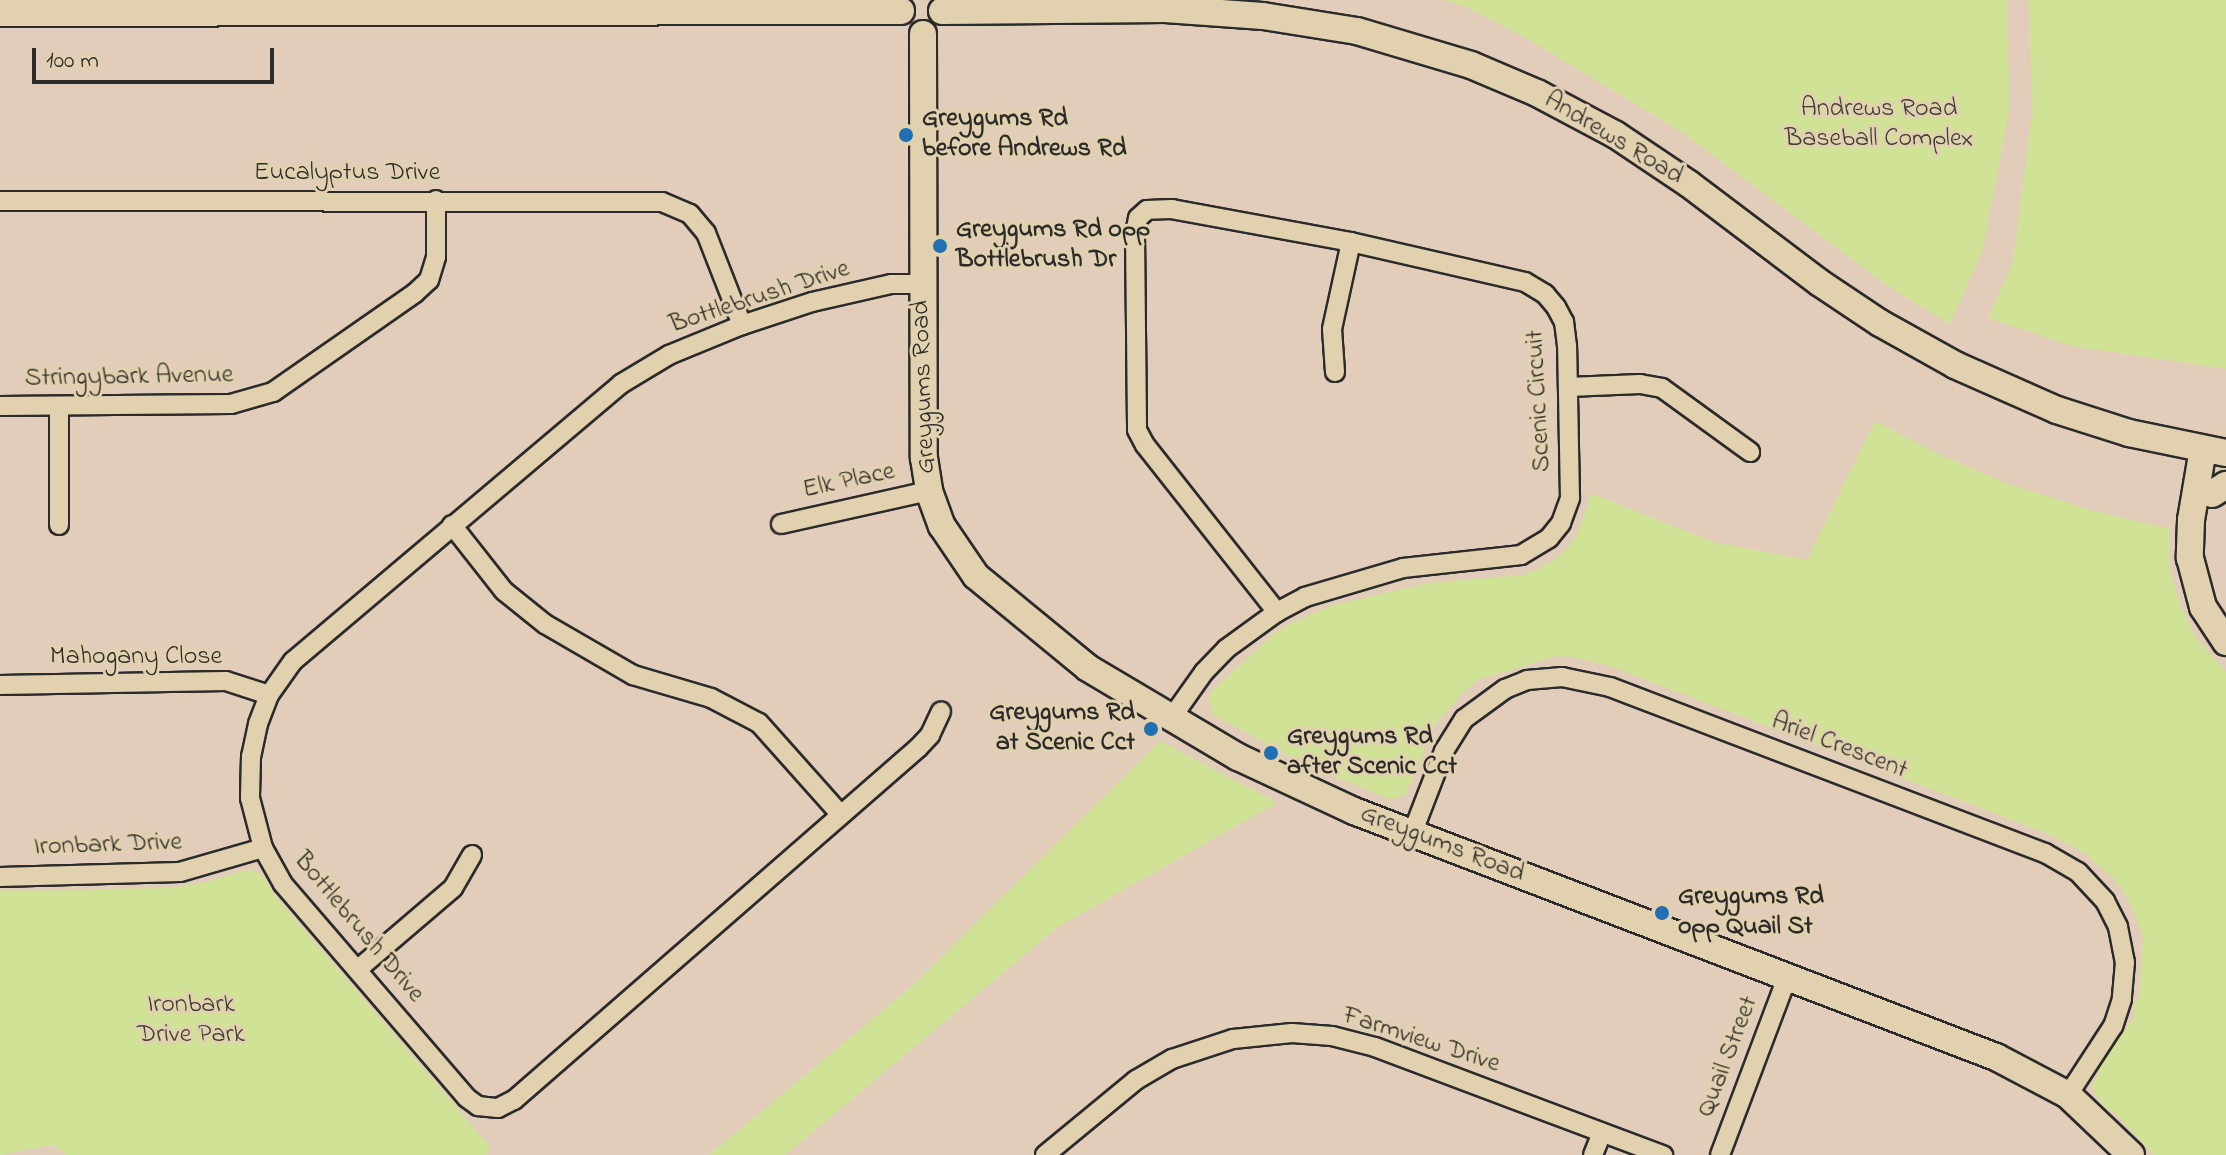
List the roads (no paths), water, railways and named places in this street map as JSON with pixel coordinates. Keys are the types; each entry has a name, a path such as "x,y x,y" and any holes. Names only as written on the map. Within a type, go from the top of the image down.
{"main road":[{"name":"Andrews Road","path":"923,34 935,29 940,5 1165,9 1263,16 1357,31 1471,65 1537,93 1616,135 1856,307 1955,365 2057,410 2154,439 2216,451"},
{"path":"0,13 904,6 907,28 923,34"},
{"name":"Greygums Road","path":"923,34 923,450 929,491 946,535 976,576 1088,668 1170,720 1304,789 1412,834 1996,1057 2068,1095 2131,1155"},
{"path":"2154,439 2210,495"},
{"path":"2216,451 2205,540 2207,575 2226,626"},
{"path":"2210,495 2189,539 2193,582 2203,607 2226,642"}],"street":[{"name":"Eucalyptus Drive","path":"0,201 636,199 696,206 742,325"},
{"name":"Stringybark Avenue","path":"0,406 231,404 273,392 429,280 436,257 436,200"},
{"name":"Scenic Circuit","path":"1170,720 1214,660 1277,612 1329,587 1377,573 1441,561 1512,556 1541,546 1556,531 1568,507 1569,387 1564,322 1556,307 1539,289 1517,280 1351,242 1172,209 1137,208 1137,430 1145,445 1277,612"},
{"path":"1335,372 1332,329 1351,242"},
{"name":"Bottlebrush Drive","path":"922,284 891,284 742,325 684,347 635,374 304,650 269,695 256,733 249,772 252,813 263,848 283,884 467,1098 485,1107 506,1105 925,742 941,711"},
{"path":"1569,387 1640,384 1662,388 1750,452"},
{"path":"59,406 59,525"},
{"name":"Elk Place","path":"781,524 929,491"},
{"path":"452,525 504,591 545,624 644,680 711,698 759,723 841,815"},
{"name":"Ariel Crescent","path":"1412,834 1444,751 1464,719 1505,689 1527,680 1562,677 1610,687 2045,853 2078,872 2105,901 2118,927 2125,962 2122,999 2113,1026 2068,1095"},
{"name":"Mahogany Close","path":"0,685 226,681 269,695"},
{"name":"Ironbark Drive","path":"0,877 180,872 263,848"},
{"path":"357,970 453,888 472,855"},
{"name":"Quail Street","path":"1720,1155 1787,978"},
{"name":"Farmview Drive","path":"1045,1155 1136,1080 1162,1064 1212,1044 1271,1034 1311,1034 1364,1044 1663,1155"},
{"path":"1593,1155 1602,1133"}],"place":[{"name":"Greygums Rd before Andrews Rd","path":"906,135"},
{"name":"Greygums Rd opp Bottlebrush Dr","path":"940,246"},
{"name":"Greygums Rd at Scenic Cct","path":"1151,729"},
{"name":"Greygums Rd after Scenic Cct","path":"1271,753"},
{"name":"Greygums Rd opp Quail St","path":"1662,913"}],"park label":[{"name":"Andrews Road Baseball Complex","path":"1879,125"},
{"name":"Ironbark Drive Park","path":"191,1021"}]}
